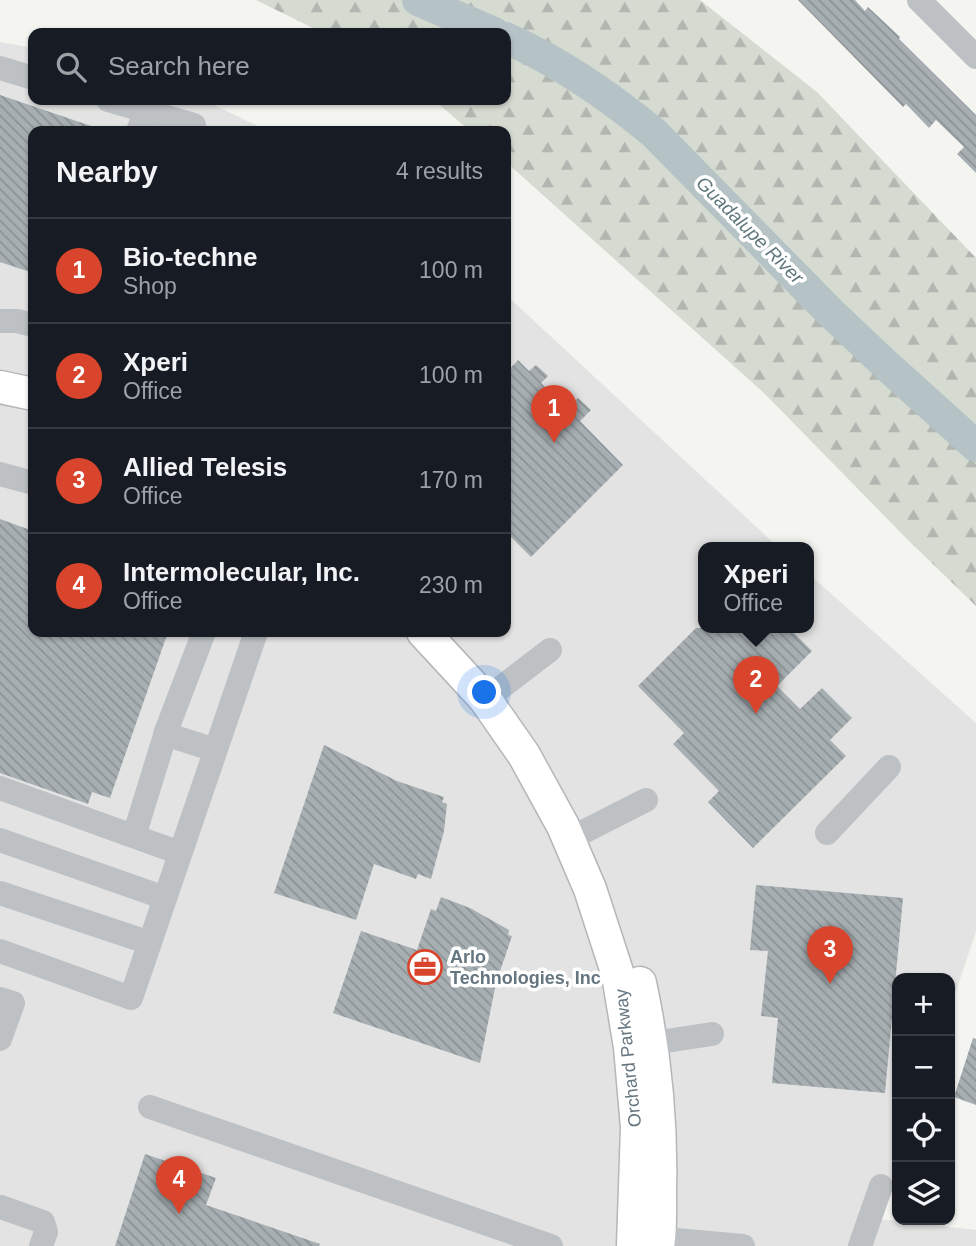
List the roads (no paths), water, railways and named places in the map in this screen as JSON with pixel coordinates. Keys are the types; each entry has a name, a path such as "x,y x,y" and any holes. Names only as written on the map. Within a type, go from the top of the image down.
{"main road":[{"path":"0,387 28,393"},
{"path":"0,406 28,410"},
{"name":"Orchard Parkway","path":"429,637 492,694 536,743 574,828 614,894 636,967 641,1045 636,1127 646,1242"},
{"name":"Orchard Parkway","path":"454,637 492,694"}],"street":[{"path":"919,0 976,57"},
{"path":"0,68 28,76"},
{"path":"116,105 142,121 194,126"},
{"path":"0,321 28,324"},
{"path":"0,474 28,481"},
{"path":"134,836 165,734 202,637"},
{"path":"0,951 131,998 254,637"},
{"path":"492,694 550,650"},
{"path":"165,734 215,750"},
{"path":"827,832 889,767"},
{"path":"0,788 180,853"},
{"path":"574,828 646,800"},
{"path":"0,840 164,898"},
{"path":"0,894 150,943"},
{"path":"0,999 13,1003 0,1039"},
{"path":"641,1045 712,1034"},
{"path":"150,1107 479,1235 551,1246"},
{"path":"860,1246 881,1186"},
{"path":"0,1208 43,1222 46,1232 41,1246"},
{"path":"646,1242 743,1246"}],"waterway":[{"name":"Guadalupe River","path":"418,0 482,28"},
{"name":"Guadalupe River","path":"511,41 583,80 654,133 829,311 976,446"}],"place":[{"name":"Bio-techne","path":"554,443"},
{"name":"Xperi","path":"756,714"},
{"name":"Arlo Technologies, Inc","path":"425,967"},
{"name":"Allied Telesis","path":"830,984"},
{"name":"Intermolecular, Inc.","path":"179,1214"}]}
